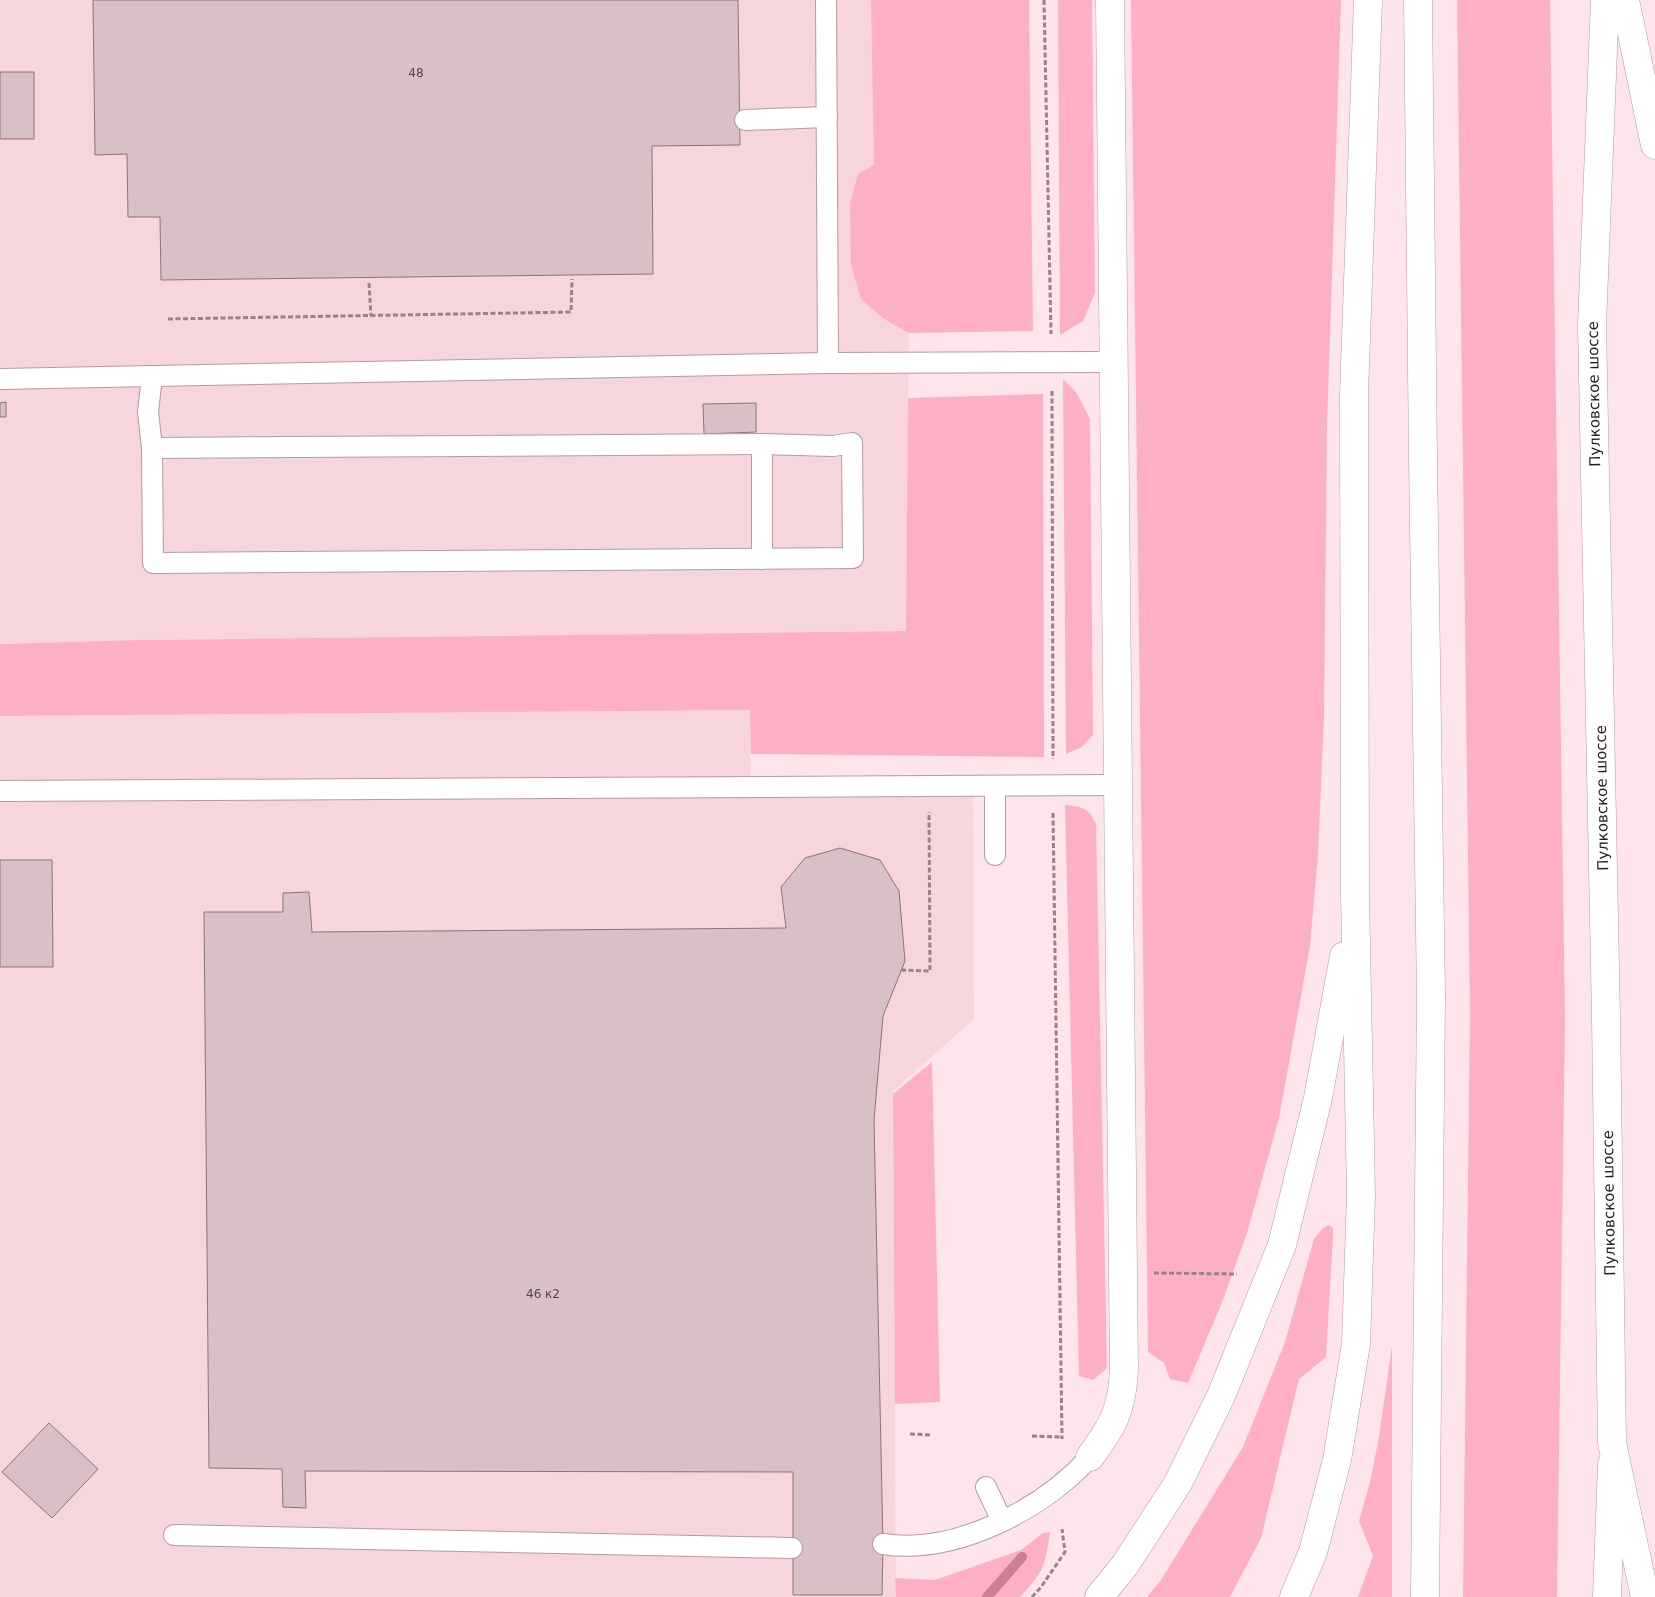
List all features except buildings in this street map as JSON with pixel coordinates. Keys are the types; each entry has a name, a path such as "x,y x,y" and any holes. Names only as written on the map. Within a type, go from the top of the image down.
{"main road":[{"path":"1090,1456 1110,1428 1123,1393 1110,0"},
{"path":"1294,1597 1313,1552 1337,1460 1356,1344 1361,1195 1355,895 1354,394 1368,0"},
{"path":"1418,0 1431,996 1425,1597"},
{"name":"Пулковское шоссе","path":"1605,0 1592,325 1606,1017 1612,1443 1607,1597"},
{"path":"1625,0 1655,145"},
{"path":"1099,1597 1125,1565 1178,1483 1221,1396 1282,1245 1318,1098 1355,895"},
{"path":"1612,1443 1645,1597"}],"lane":[{"path":"826,0 828,363"},
{"path":"744,120 827,117"},
{"path":"0,379 828,363 1114,362"},
{"path":"152,376 148,412 152,448 153,563 853,558 852,443 833,446 762,444 152,448"},
{"path":"762,444 762,559"},
{"path":"995,786 995,855"},
{"path":"0,791 1117,786"},
{"path":"883,1544 895,1546 934,1543 972,1534 1002,1521 1040,1500 1078,1470 1090,1456"},
{"path":"986,1487 1002,1521"},
{"path":"174,1534 792,1548"}],"path":[{"path":"1044,0 1052,362 1053,786 1063,1445"},
{"path":"168,319 571,312 572,280"},
{"path":"369,283 371,316"},
{"path":"901,970 930,971 929,810"},
{"path":"1122,1272 1238,1274"},
{"path":"910,1434 931,1435"},
{"path":"1032,1436 1062,1437"},
{"path":"1032,1597 1066,1552 1062,1529"}],"shaded area":[{"path":"0,0 905,0 909,333 906,631 139,640 0,644"},
{"path":"871,0 1029,0 1033,331 909,333 884,319 861,299 851,265 850,204 858,174 874,165"},
{"path":"1058,0 1092,0 1095,293 1083,321 1060,335"},
{"path":"1131,0 1341,0 1327,427 1324,716 1318,855 1310,946 1279,1118 1247,1233 1221,1305 1188,1383 1170,1379 1164,1363 1148,1352"},
{"path":"1457,0 1550,0 1565,1020 1557,1597 1463,1597 1470,1014"},
{"path":"1063,379 1076,392 1090,419 1093,735 1082,747 1066,754"},
{"path":"1043,394 1044,757 751,754 750,710 0,716 0,644 139,640 906,631 908,398"},
{"path":"750,710 751,787 973,795 974,1019 893,1091 896,1597 0,1597 0,716"},
{"path":"1065,805 1084,809 1090,814 1096,824 1107,1368 1093,1380 1079,1376"},
{"path":"932,1062 940,1402 895,1404 893,1094"},
{"path":"1329,1225 1333,1228 1333,1236 1326,1357 1299,1379 1261,1538 1230,1597 1147,1597 1161,1580 1243,1447 1285,1342 1314,1239 1323,1228"},
{"path":"1392,1346 1392,1597 1358,1597 1373,1556 1359,1521 1370,1482 1379,1437"},
{"path":"1050,1532 1047,1553 1042,1568 1020,1597 896,1597 895,1578 935,1580 1021,1550 1043,1533"}],"waterway":[{"path":"987,1597 1022,1557"}]}
